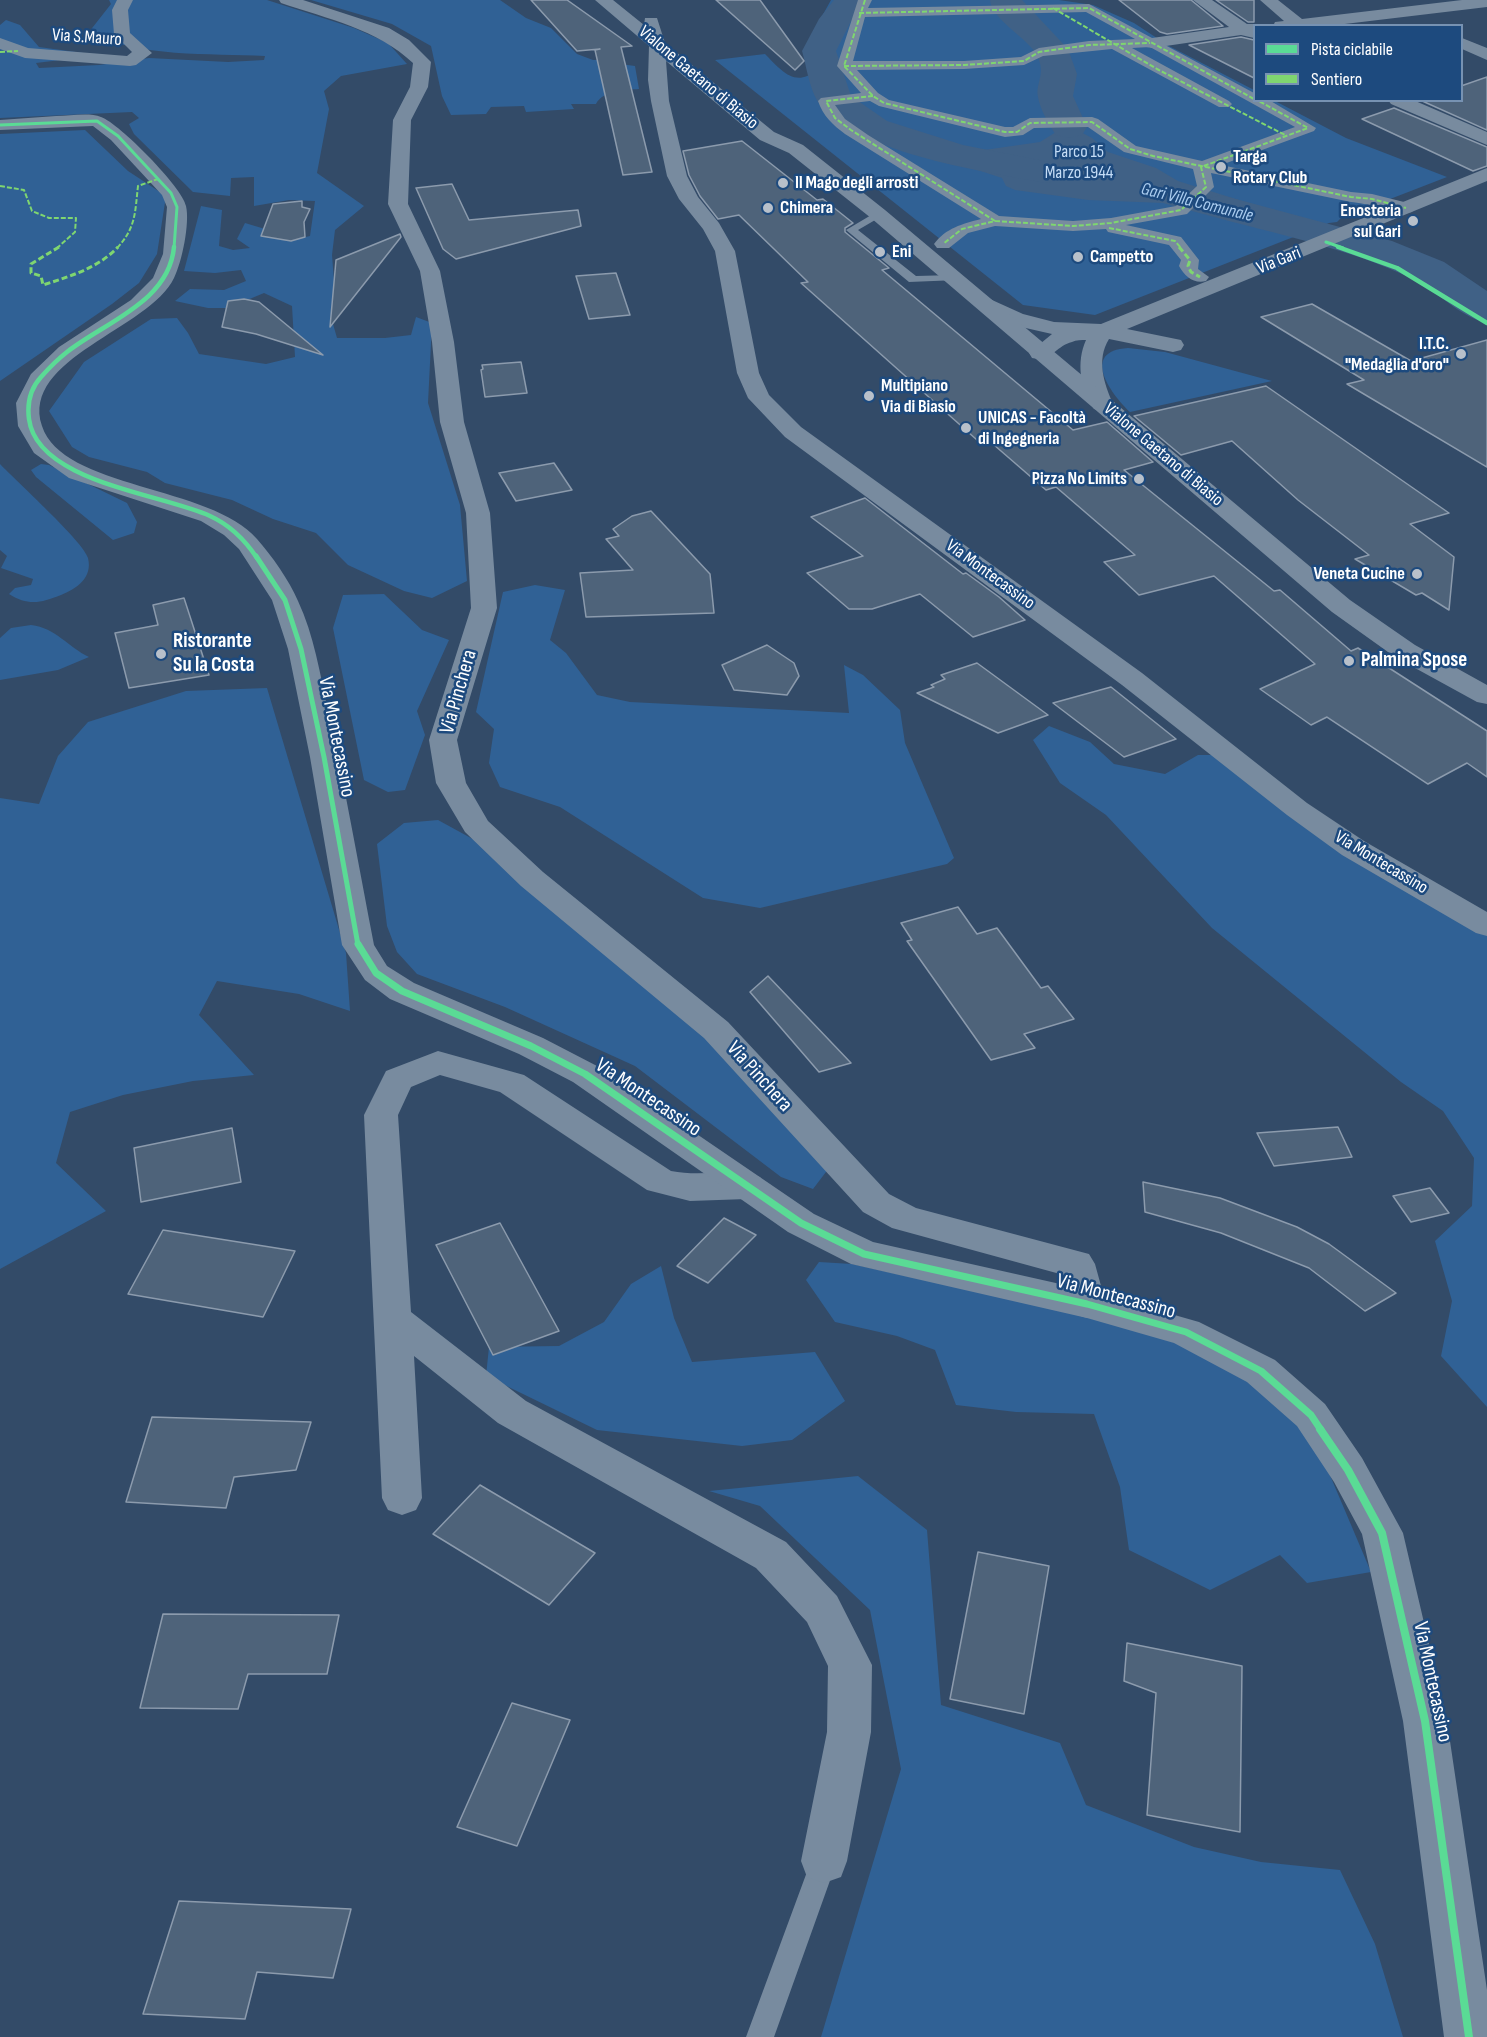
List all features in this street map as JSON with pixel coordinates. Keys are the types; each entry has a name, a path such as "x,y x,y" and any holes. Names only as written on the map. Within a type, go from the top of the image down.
{"street":[{"name":"Via S.Mauro","path":"0,43 25,53 130,60 143,54 122,34 120,10 125,0"},
{"name":"Via Pinchera","path":"287,0 383,32 403,44 422,62 419,87 402,120 398,204 430,272 443,342 452,422 478,513 484,608 443,740 451,783 476,826 532,879 717,1030 834,1160 876,1203 905,1219 1076,1264 1087,1304"},
{"name":"Vialone Gaetano di Biasio","path":"603,0 661,52 724,98 767,136 796,149 878,214 1341,606 1405,651 1487,696"},
{"name":"Vialone Gaetano di Biasio","path":"624,0 711,68"},
{"path":"1201,0 1251,31"},
{"path":"1268,0 1288,24"},
{"path":"1298,24 1487,2"},
{"path":"844,66 862,7 916,10 969,5 1011,9 1089,8 1253,98"},
{"path":"1053,9 1112,44 1285,135"},
{"path":"1408,11 1429,24"},
{"name":"Via Montecassino","path":"651,22 661,52 657,80 675,97 677,176 689,199 712,227 725,251 748,373 759,398 775,416 793,432 1132,679 1297,809 1353,848 1487,926"},
{"path":"844,66 964,65 1024,60 1039,52 1112,44 1152,43 1251,31"},
{"path":"1463,44 1487,55"},
{"path":"661,52 694,54"},
{"path":"844,66 873,96 884,103 1005,132 1017,132 1030,123 1092,122 1105,129 1130,149 1201,167 1351,197 1372,199 1406,208"},
{"path":"873,96 825,101 827,110 862,138 995,220"},
{"path":"675,97 724,98"},
{"path":"1201,167 1308,128 1260,102"},
{"path":"1402,102 1487,139"},
{"name":"Via Montecassino","path":"0,125 56,120 97,121 118,136 171,193 177,207 173,254 163,280 139,305 67,352 39,379 27,403 30,426 42,448 78,473 125,490 173,502 210,516 233,530 248,544 285,600 302,649 358,945 376,973 402,991 531,1046 585,1074 801,1223 864,1254 1087,1304 1186,1332 1261,1371 1311,1415 1348,1470 1382,1533 1425,1720 1469,2037"},
{"name":"Vialone Gaetano di Biasio","path":"781,124 790,131 796,149"},
{"path":"1073,226 1111,223 1181,210 1206,187 1201,167"},
{"name":"Via Gari","path":"1040,353 1075,348 1101,334 1487,174"},
{"path":"943,244 962,229 995,220 1122,229 1175,241 1190,260 1188,266 1191,272 1200,277"},
{"name":"Via Gari","path":"981,301 1016,319 1054,328 1101,334"},
{"path":"1102,404 1089,370 1101,334 1173,345"},
{"path":"402,1498 381,1115 398,1079 438,1063 512,1083 660,1181 690,1188 747,1186"},
{"path":"393,1319 512,1412 771,1555 822,1609 850,1665 849,1732 824,1861"}],"lane":[{"path":"760,2037 824,1861"}],"green space":[{"path":"109,0 267,0 354,28 388,43 407,64 341,76 324,91 329,109 317,173 364,206 335,230 332,255 334,281 354,292 333,324 337,338 385,338 411,335 416,317 432,323 428,403 460,505 467,581 432,598 404,591 348,565 316,533 273,519 232,500 165,483 147,472 89,457 72,447 49,411 84,362 151,319 177,318 199,354 266,364 295,357 292,306 264,293 228,308 208,308 175,301 190,289 224,290 246,281 241,270 215,273 184,271 201,206 222,210 219,246 233,250 250,248 237,239 245,223 265,229 289,241 310,236 315,201 289,200 254,206 254,177 231,178 230,196 193,192 134,134 129,124 139,118 132,112 0,118 0,25 6,20 20,25 39,47 83,53 69,59 36,63 39,68 99,65 149,58 228,62 264,60 265,56 152,50 108,40 89,32 111,4"},
{"path":"311,0 500,0 526,18 551,28 577,54 593,60 614,60 620,64 635,66 639,89 609,93 599,99 596,104 571,104 574,109 526,112 524,106 491,107 486,114 451,115 442,96 431,46 392,24"},
{"name":"Parco 15 Marzo 1944","path":"831,0 1059,0 1093,5 1134,23 1169,46 1253,89 1253,102 1277,102 1346,138 1447,177 1095,315 1023,305 715,60 765,54 788,75 801,78 816,70 804,49"},
{"path":"85,130 128,171 166,196 157,254 139,283 0,381 0,134"},
{"path":"1128,348 1165,352 1272,381 1130,412 1108,384 1102,365 1105,357 1113,351"},
{"path":"0,464 84,550 89,565 86,577 67,593 35,602 22,600 9,594 15,588 31,585 33,579 1,568 7,556 0,550"},
{"path":"41,464 49,465 127,503 137,522 134,533 113,540 36,477 31,470"},
{"path":"535,585 565,590 550,640 566,653 597,695 630,702 849,713 844,665 863,675 900,710 905,743 954,858 947,864 760,908 703,898 560,807 500,787 489,763 494,729 476,712 503,592"},
{"path":"384,594 422,630 449,640 417,711 425,735 405,790 388,792 364,780 333,628 343,595"},
{"path":"31,625 48,630 89,657 58,670 0,680 0,638 11,628"},
{"path":"267,688 346,953 350,1011 299,994 217,981 199,1015 254,1075 193,1081 123,1095 70,1112 56,1163 106,1211 0,1269 0,798 39,804 58,756 88,722 186,691"},
{"path":"1049,726 1090,742 1114,764 1165,774 1198,755 1228,755 1487,934 1487,1407 1441,1356 1452,1301 1435,1241 1472,1206 1474,1158 1443,1111 1401,1082 1212,928 1106,815 1060,783 1033,740"},
{"path":"438,820 480,843 734,1055 829,1168 813,1189 781,1177 635,1066 505,1007 417,974 397,952 387,926 377,844 404,823"},
{"path":"819,1262 852,1264 1110,1321 1226,1360 1289,1408 1321,1454 1371,1572 1307,1583 1280,1555 1210,1590 1129,1550 1120,1487 1094,1414 1016,1412 956,1405 935,1350 897,1336 835,1322 806,1280"},
{"path":"661,1266 674,1318 692,1362 815,1352 845,1401 792,1440 742,1446 597,1430 486,1376 489,1347 559,1346 604,1322 631,1284"},
{"path":"858,1476 927,1530 941,1705 1060,1743 1086,1805 1194,1847 1261,1862 1340,1870 1375,1944 1403,2037 821,2037 901,1769 870,1610 760,1506 709,1491"}],"water":[{"path":"1064,127 1077,130 1092,138 1108,152 1156,168 1178,181 1255,205 1311,227 1309,231 1296,232 1203,214 1163,203 1088,200 1015,190 1006,186 1002,178 953,162 953,158 963,153 1040,142"}],"building":[{"path":"531,0 567,0 632,46 621,47 652,172 623,175 595,50 600,49 577,51"},
{"path":"716,0 760,0 804,61 795,70"},
{"path":"1119,0 1191,0 1223,26 1167,34 1160,32"},
{"path":"1216,0 1254,0 1254,22 1248,22"},
{"path":"1241,37 1253,40 1253,77 1189,45"},
{"path":"1487,77 1487,130 1424,102 1463,102 1463,85"},
{"path":"1394,108 1487,147 1487,166 1473,171 1362,119"},
{"path":"742,141 817,200 823,199 853,223 845,228 845,232 889,268 882,270 1073,430 1107,422 1153,462 1124,470 1274,591 1280,590 1351,651 1358,648 1487,731 1487,777 1467,763 1428,784 1327,717 1311,725 1260,689 1315,664 1214,576 1139,595 1104,562 1135,555 1056,487 1046,490 986,438 977,440 801,283 808,282 739,215 718,219 700,196 689,175 683,151"},
{"path":"452,184 469,220 578,210 581,226 456,259 443,249 416,188"},
{"path":"302,201 302,207 310,209 304,222 305,237 291,241 261,236 273,204"},
{"path":"400,234 401,237 330,327 336,260"},
{"path":"616,273 630,315 589,319 576,276"},
{"path":"244,299 259,302 323,355 256,334 222,327 228,301"},
{"path":"1312,304 1411,361 1487,340 1487,467 1347,384 1364,380 1261,317"},
{"path":"521,362 527,393 485,397 482,365"},
{"path":"1266,386 1449,513 1410,524 1454,557 1449,610 1422,593 1416,595 1355,559 1369,555 1298,500 1232,441 1181,455 1134,416"},
{"path":"554,463 572,490 516,501 499,473"},
{"path":"865,498 963,574 966,573 999,597 1025,620 973,637 920,594 872,609 849,609 807,573 863,556 811,517"},
{"path":"651,511 710,574 714,613 586,617 580,573 633,570 606,539 619,536 613,529 632,516"},
{"name":"Ristorante Su la Costa","path":"184,598 209,675 129,688 115,633 158,625 153,605"},
{"path":"767,645 794,663 799,676 787,695 734,690 722,665"},
{"path":"977,663 1048,715 998,733 917,693 934,687 931,685 945,679 941,675"},
{"path":"1111,687 1176,739 1124,757 1053,703"},
{"path":"958,907 977,934 997,928 1041,988 1048,986 1074,1019 1024,1034 1035,1048 991,1060 907,941 912,940 901,923"},
{"path":"768,976 851,1063 819,1072 750,992"},
{"path":"1338,1127 1352,1157 1274,1166 1257,1133"},
{"path":"232,1128 241,1182 141,1202 134,1148"},
{"path":"1143,1182 1220,1198 1297,1227 1329,1244 1396,1293 1365,1311 1309,1268 1221,1233 1145,1212"},
{"path":"1430,1188 1449,1213 1411,1222 1393,1196"},
{"path":"724,1218 756,1235 708,1283 677,1266"},
{"path":"500,1223 559,1331 493,1355 436,1245"},
{"path":"163,1230 295,1251 263,1317 128,1294"},
{"path":"152,1417 311,1422 296,1470 234,1477 226,1508 126,1502"},
{"path":"480,1485 595,1553 549,1605 433,1534"},
{"path":"978,1552 1049,1566 1024,1714 950,1699"},
{"path":"163,1614 339,1615 327,1674 248,1674 238,1709 140,1708"},
{"path":"1127,1643 1242,1666 1240,1832 1147,1815 1156,1693 1124,1681"},
{"path":"512,1703 570,1720 517,1846 457,1827"},
{"path":"179,1901 351,1909 333,1978 257,1972 245,2019 143,2014"}],"waterway":[{"name":"Gari Villa Comunale","path":"851,0 836,19 819,51 835,101 874,129 956,155 1046,172"},
{"path":"1006,0 1006,4 1051,49 1060,74 1055,96 1069,127"},
{"name":"Gari Villa Comunale","path":"1221,207 1378,250 1429,271 1487,310"}],"marked path":[{"path":"865,0 844,66 873,96 884,103 1005,132 1017,132 1030,123 1092,122 1130,149 1153,156 1351,197 1372,199 1406,208"},
{"path":"1053,8 1157,69 1285,135"},
{"path":"859,13 1089,8 1253,98"},
{"path":"844,66 964,65 1024,61 1039,52 1089,45 1150,43"},
{"path":"0,52 18,51"},
{"path":"873,96 826,101 835,118 862,138 995,221 962,229 943,244"},
{"path":"995,221 1073,226 1111,223 1181,210 1206,187 1201,167 1308,128 1261,102"},
{"path":"0,186 24,190 32,211 49,218 76,218 75,232 65,243 31,264 31,273 41,276 43,285 79,273 107,259 128,236 133,225 138,186 158,179"},
{"path":"1109,228 1175,241 1190,260 1188,266 1191,272 1200,277"}],"cycle path":[{"path":"0,125 97,121 118,136 171,193 177,207 173,254 163,280 139,305 67,352 39,379 27,403 30,426 42,448 77,473 210,516 233,530 248,544 285,600 301,649 324,757 358,945 376,973 402,991 531,1046 585,1074 801,1223 864,1254 1087,1304 1186,1332 1261,1371 1311,1415 1348,1470 1382,1533 1425,1721 1469,2037"},
{"path":"1326,242 1397,268 1487,323"}],"place":[{"name":"Targa Rotary Club","path":"1221,167"},
{"name":"Il Mago degli arrosti","path":"783,183"},
{"name":"Chimera","path":"768,208"},
{"name":"Enosteria sul Gari","path":"1413,221"},
{"name":"Eni","path":"880,252"},
{"name":"Campetto","path":"1078,257"},
{"name":"I.T.C. \"Medaglia d'oro\"","path":"1461,354"},
{"name":"Multipiano Via di Biasio","path":"869,396"},
{"name":"UNICAS - Facoltà di Ingegneria","path":"966,428"},
{"name":"Pizza No Limits","path":"1139,479"},
{"name":"Veneta Cucine","path":"1417,574"},
{"name":"Ristorante Su la Costa","path":"161,654"},
{"name":"Palmina Spose","path":"1349,661"}]}
